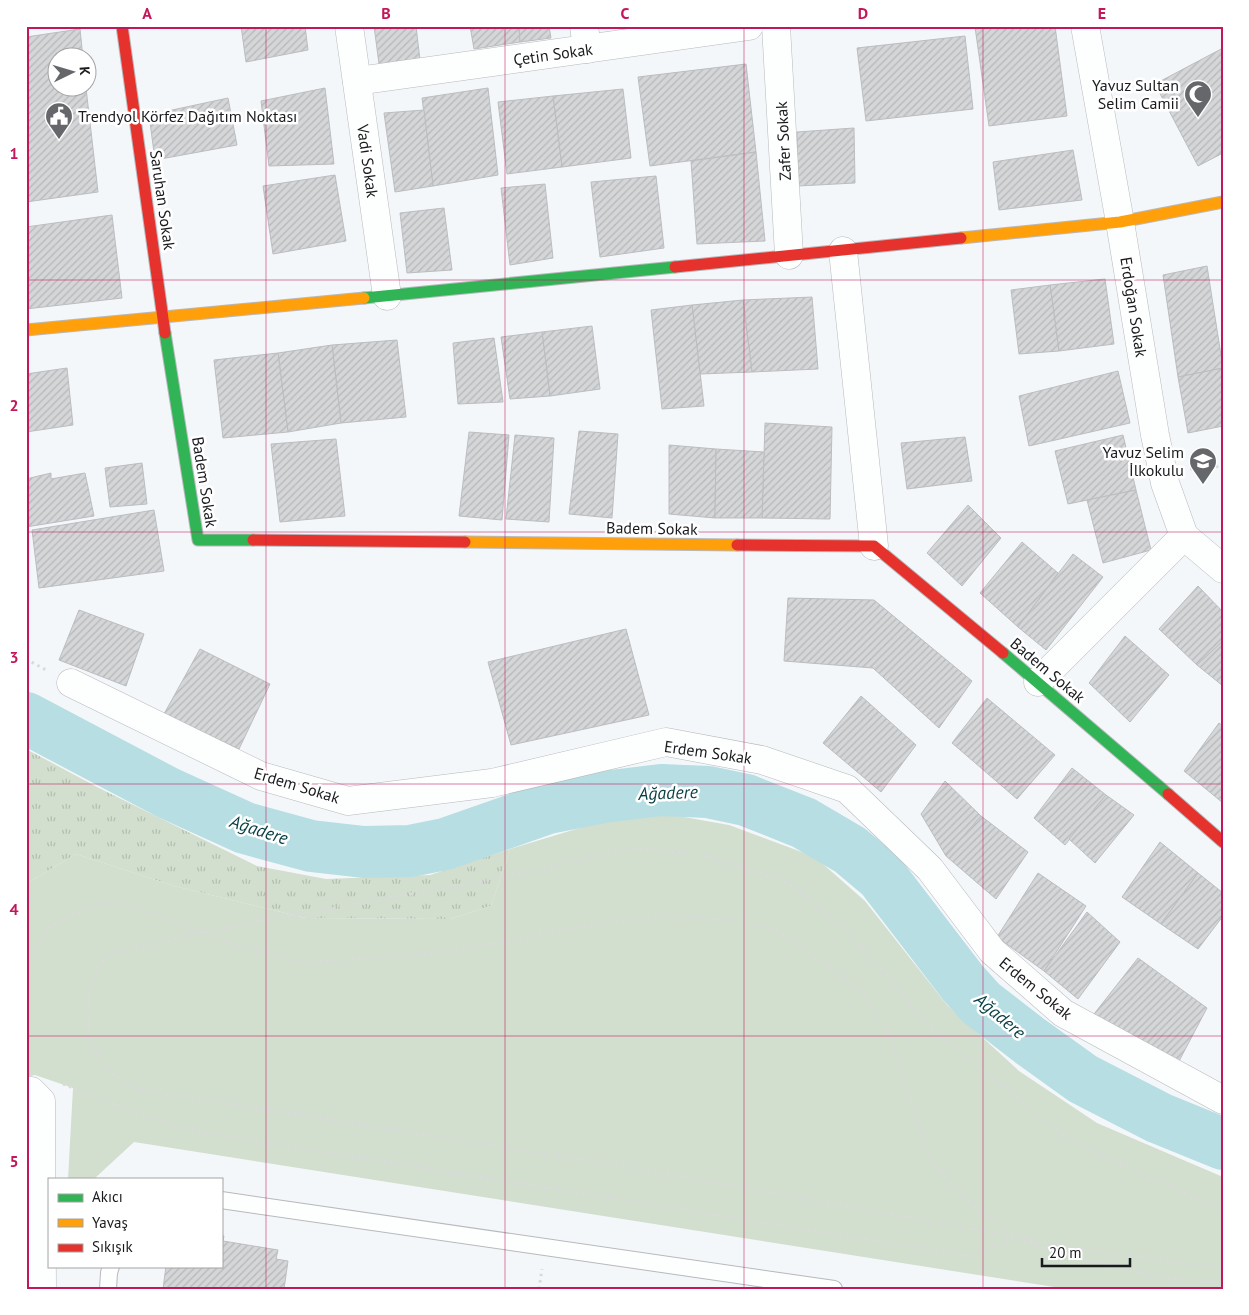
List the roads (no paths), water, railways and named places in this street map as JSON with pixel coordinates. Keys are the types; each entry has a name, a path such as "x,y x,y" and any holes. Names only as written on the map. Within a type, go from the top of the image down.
{"street":[{"name":"Saruhan Sokak","path":"122,26 163,318"},
{"name":"Vadi Sokak","path":"349,26 387,296"},
{"name":"Çetin Sokak","path":"357,81 586,38 749,26"},
{"name":"Zafer Sokak","path":"776,26 789,255"},
{"name":"Erdoğan Sokak","path":"1085,26 1163,474 1184,536"},
{"path":"26,330 843,251 1120,222 1223,202"},
{"path":"843,251 874,546"},
{"name":"Badem Sokak","path":"163,318 198,540 874,546 1038,682 1223,842"},
{"path":"1038,682 1184,536 1223,569"},
{"name":"Erdem Sokak","path":"71,684 261,776 348,801 492,784 666,742 762,760 847,789 930,869 992,952 1063,1013 1223,1100"},
{"path":"26,1091 31,1091 41,1101 42,1289"}],"lane":[{"path":"222,1200 834,1289"},
{"path":"108,1289 110,1268"}],"waterway":[{"name":"Ağadere","path":"26,718 168,793 245,828 311,846 364,852 410,851 445,844 548,808 603,797 661,790 708,792 746,800 804,823 850,850 881,876 963,983 981,1003 1030,1041 1083,1079 1159,1118 1223,1144"}],"place":[{"name":"Yavuz Sultan Selim Camii","path":"1198,118"},
{"name":"Trendyol Körfez Dağıtım Noktası","path":"59,140"},
{"name":"Yavuz Selim İlkokulu","path":"1203,485"}]}
